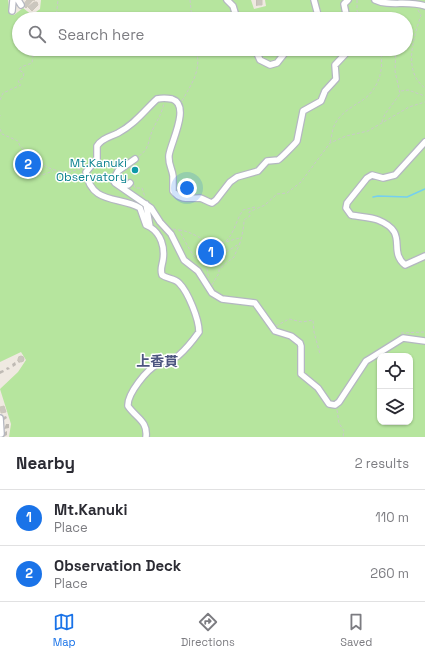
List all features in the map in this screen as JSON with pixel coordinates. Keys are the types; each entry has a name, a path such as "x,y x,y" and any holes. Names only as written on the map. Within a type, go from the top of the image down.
{"street":[{"path":"12,12 13,0"},
{"path":"226,0 233,6 235,12"},
{"path":"314,0 317,12"},
{"path":"346,12 344,4 348,0"},
{"path":"375,0 384,3 412,2 425,6"},
{"path":"258,56 260,60 270,65 277,63 282,56"},
{"path":"146,437 143,422 130,409 128,400 137,384 153,367 179,356 199,332 198,323 185,290 178,282 164,277 161,273 164,251 159,235 150,226 146,225 142,211 138,206 109,199 96,192 86,175 87,170 97,159 97,146 100,141 125,129 143,115 157,99 172,99 179,105 180,117 170,148 168,163 172,174 173,191 180,198 193,200 202,199 212,203 230,182 237,177 258,171 267,161 278,160 287,149 295,144 297,141 303,111 318,104 324,98 325,91 336,79 335,65 343,56"},
{"path":"425,142 394,175 383,178 372,175 367,178 347,203 346,208 351,215 378,220 394,229 397,234 397,252 404,265 425,256"},
{"path":"135,159 122,168 114,177 113,180 117,186 144,202 151,208 160,222 169,231 184,260 198,271 204,284 212,293 222,299 255,302 275,331 295,338 300,342 301,374 318,388 329,404 335,405 366,361 403,338 425,341"},
{"path":"114,177 122,185 132,183"},
{"path":"144,202 150,226"},
{"path":"0,418 1,434"}],"path":[{"path":"57,12 58,0"},
{"path":"190,0 191,12"},
{"path":"357,0 358,12"},
{"path":"413,42 415,31 421,15 416,8"},
{"path":"0,100 3,93 21,85 18,81 23,78 24,73 20,70 21,67 32,63 33,56"},
{"path":"179,105 198,72 198,56"},
{"path":"226,241 232,235 237,219 243,210 265,205 277,194 287,193 301,182 330,143 335,123 346,111 368,96 376,87 382,66 381,56"},
{"path":"382,122 385,114 393,105 400,92 395,71 396,56"},
{"path":"412,56 412,68 417,79 425,88"},
{"path":"400,92 408,90 425,96"},
{"path":"135,159 145,152 153,130 162,116 165,98"},
{"path":"330,143 346,136 368,131 409,107 425,102"},
{"path":"0,129 2,134 18,141 20,146 29,154 32,154 38,161 54,171"},
{"path":"26,166 42,175 54,171 68,172 75,169 87,170"},
{"path":"132,183 135,188 141,187 143,190 145,195 144,202"},
{"path":"208,259 206,266 212,286 219,273 219,269 234,257 245,227 245,219 250,217 249,212 256,207"},
{"path":"169,231 179,230 188,232 216,243 241,237"},
{"path":"179,230 183,240 192,250 194,255 201,259 208,259 240,243"},
{"path":"272,328 290,319 302,322 314,320 314,332 320,354"},
{"path":"335,405 339,423 344,431 343,437"}],"green space":[{"path":"0,0 8,0 10,14 12,14 12,56 413,56 413,12 36,12 40,9 41,0 251,0 254,9 266,6 265,0 425,0 425,437 9,437 11,424 0,389 18,372 26,360 21,352 0,362"},
{"path":"23,8 28,12 18,12"}],"building":[{"path":"27,0 33,0 26,8 23,5"},
{"path":"257,0 262,0 262,5 257,5"},
{"path":"34,2 37,2 38,5 32,11 28,7"},
{"path":"21,356 24,359 21,362 18,359"},
{"path":"4,406 6,412 1,413 0,407"}],"waterway":[{"path":"373,197 407,197 425,189"}],"place":[{"name":"Observation Deck","path":"28,164"},
{"name":"Mt.Kanuki Observatory","path":"135,170"},
{"name":"Mt.Kanuki","path":"211,252"}],"district":[{"name":"上香貫","path":"157,361"}]}
